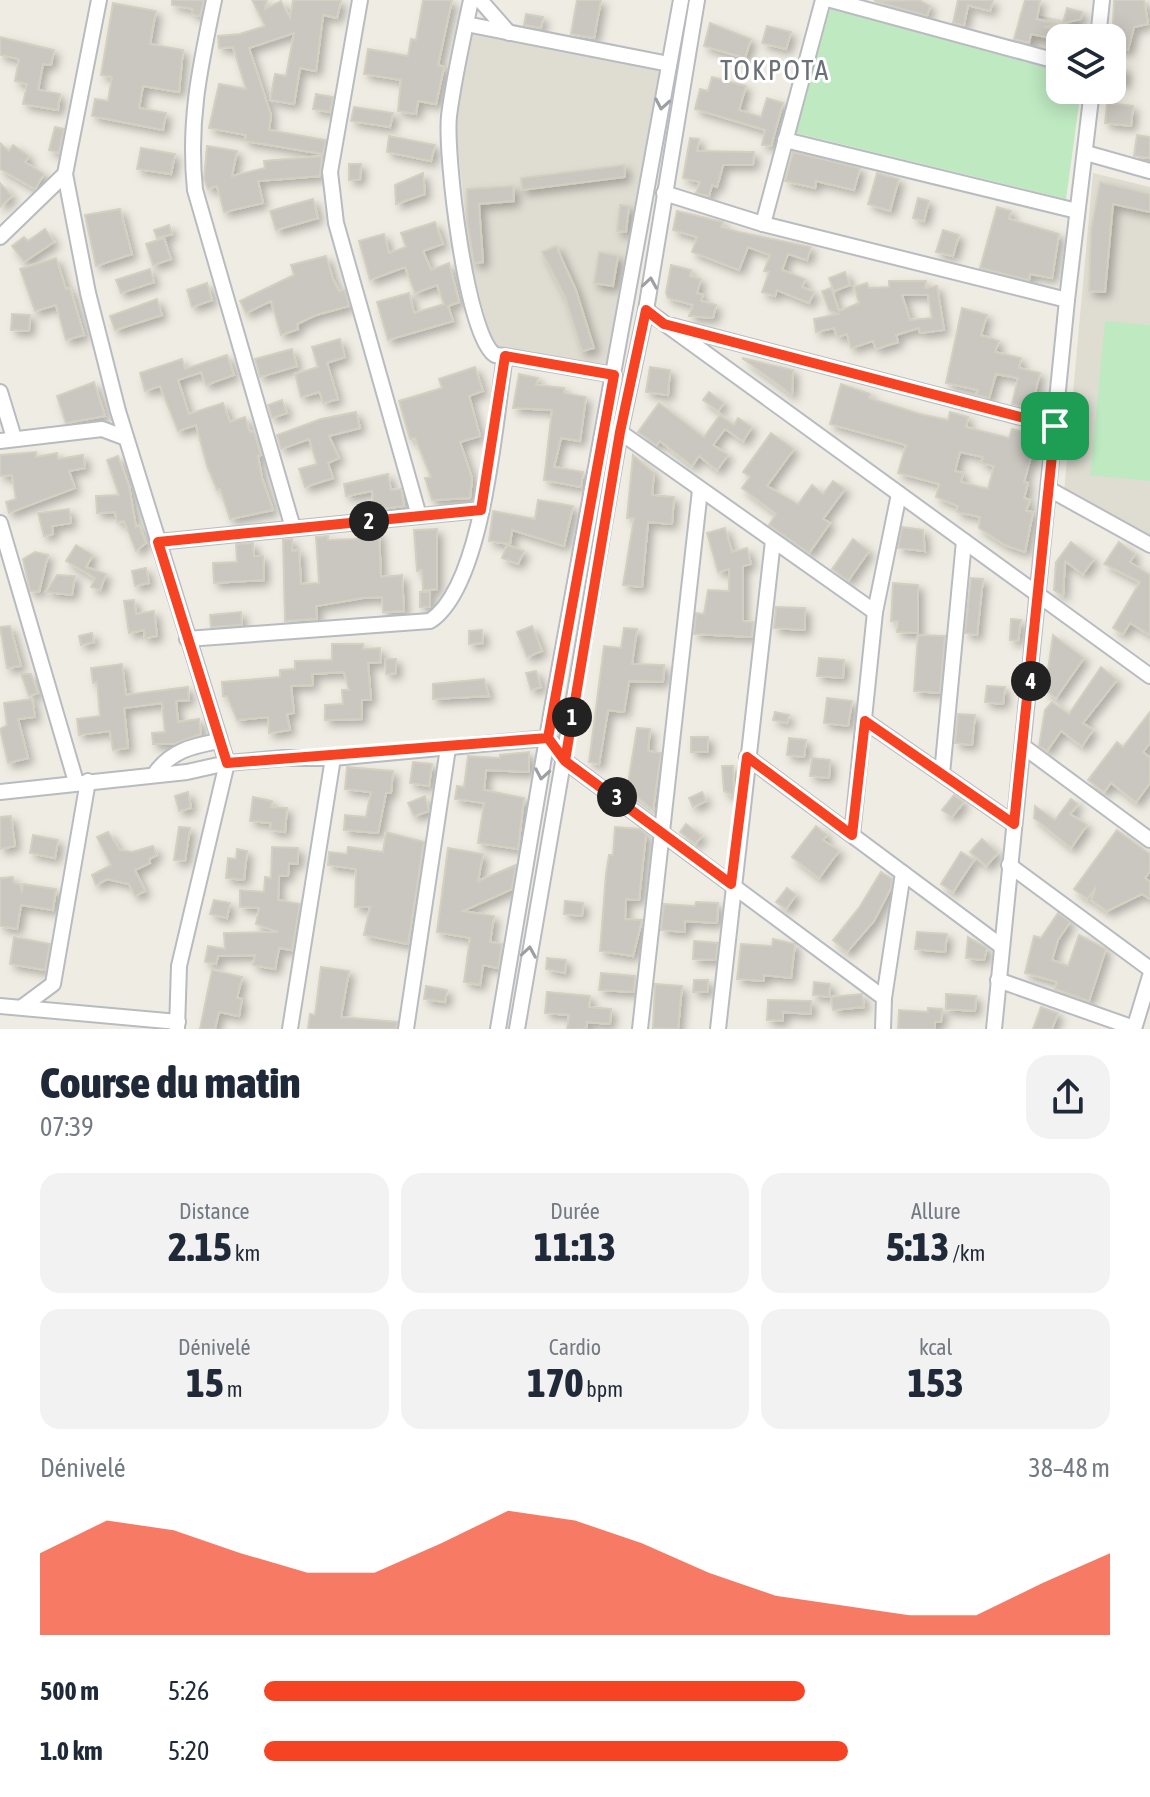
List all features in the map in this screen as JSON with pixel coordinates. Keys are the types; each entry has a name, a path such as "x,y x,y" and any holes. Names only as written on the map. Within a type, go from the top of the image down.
{"street":[{"path":"8,1004 178,1025 182,952 227,763 118,411 88,293 65,174 99,0"},
{"path":"214,0 198,77 190,142 195,190 293,528"},
{"path":"360,0 330,172 336,223 419,516"},
{"path":"471,0 449,117 449,166 469,290 490,352 614,375"},
{"path":"480,0 509,33"},
{"path":"498,1029 681,0"},
{"path":"517,1029 620,432 646,310 697,0"},
{"path":"763,224 823,0"},
{"path":"831,0 1046,58"},
{"path":"1099,24 1102,0"},
{"path":"466,24 669,64"},
{"path":"994,1029 1067,300 1091,104"},
{"path":"785,140 1077,211"},
{"path":"1086,153 1150,171"},
{"path":"0,237 65,174"},
{"path":"664,193 763,224 1067,300"},
{"path":"646,310 1150,676"},
{"path":"664,324 1055,426"},
{"path":"187,639 430,621 448,607 456,595 481,510 505,356"},
{"path":"0,392 7,440 102,429 126,438"},
{"path":"102,429 118,411"},
{"path":"620,432 875,612"},
{"path":"1049,489 1150,545"},
{"path":"640,1029 700,490"},
{"path":"852,835 875,612 899,494"},
{"path":"158,542 481,510"},
{"path":"0,523 82,782 53,984 56,1011"},
{"path":"718,1029 731,884 773,541"},
{"path":"942,774 964,541"},
{"path":"865,721 1014,824"},
{"path":"0,792 154,775 227,763 333,758 548,738"},
{"path":"548,738 565,761 661,828 884,998"},
{"path":"154,775 162,762 179,751 219,741"},
{"path":"1024,747 1150,840"},
{"path":"406,1029 448,748"},
{"path":"747,757 1001,946"},
{"path":"290,1029 333,758"},
{"path":"1009,865 1150,969"},
{"path":"883,1029 884,998 903,873"},
{"path":"998,980 1134,1028 1150,976"},
{"path":"8,1004 53,984"}],"shaded area":[{"path":"1020,12 1085,24 1046,24 1046,52 1013,46"},
{"path":"471,28 666,71 607,371 493,346 470,261 454,111"},
{"path":"1093,173 1150,187 1150,538 1064,492"}],"green space":[{"path":"830,9 1046,65 1046,104 1079,104 1066,199 796,133"},
{"path":"1105,321 1150,325 1150,481 1090,475"}],"building":[{"path":"172,0 204,0 200,16 192,14 193,9 172,5"},
{"path":"252,0 267,0 265,9 281,1 290,18 293,0 341,0 337,18 323,15 316,71 300,68 294,104 270,100 275,74 286,76 294,33 249,48 271,115 269,130 326,140 323,154 245,141 246,135 209,128 219,84 246,89 233,47 219,48 218,36 240,34 265,26"},
{"path":"423,0 452,0 438,65 444,67 436,104 418,101 416,114 398,111 401,80 364,74 368,49 408,56 411,39 416,40"},
{"path":"577,0 601,0 594,38 571,34"},
{"path":"919,0 930,6 927,16 874,1"},
{"path":"958,0 993,0 990,11 968,5 964,25 953,23"},
{"path":"1025,0 1040,0 1037,19 1057,24 1046,24 1046,37 1031,34 1029,43 1014,39"},
{"path":"1114,0 1144,0 1148,24 1134,27 1128,50 1126,24 1113,24"},
{"path":"113,3 156,11 150,44 183,50 179,92 143,86 139,108 166,113 163,130 92,116 95,99 108,101 112,77 101,75"},
{"path":"1067,8 1082,12 1081,19 1063,23"},
{"path":"526,14 543,17 541,28 524,25"},
{"path":"710,23 751,39 745,58 704,46"},
{"path":"767,26 791,32 786,49 762,43"},
{"path":"0,37 54,50 51,65 43,64 38,90 60,94 58,110 23,104 27,84 15,81 19,59 0,55"},
{"path":"712,77 746,86 739,110 761,117 767,98 783,103 771,146 762,145 765,130 695,109 700,89 708,91"},
{"path":"316,94 333,97 330,112 313,109"},
{"path":"1107,104 1133,106 1131,126 1105,123"},
{"path":"354,107 393,113 390,127 351,121"},
{"path":"55,127 64,129 59,153 49,150"},
{"path":"1137,135 1150,137 1150,158 1134,156"},
{"path":"389,136 435,145 431,161 387,152"},
{"path":"690,138 699,139 697,151 754,152 753,165 723,165 717,187 712,185 709,196 696,193 700,182 683,178"},
{"path":"0,143 9,151 13,145 29,156 25,162 44,174 35,189 0,169"},
{"path":"207,146 237,151 232,176 265,168 264,161 322,156 320,176 258,181 263,203 224,212 217,186 208,189 204,179"},
{"path":"141,148 175,154 171,174 137,169"},
{"path":"793,152 860,168 854,190 816,181 815,188 785,181"},
{"path":"349,164 361,164 360,180 349,180"},
{"path":"624,165 625,177 522,190 521,178"},
{"path":"423,173 425,194 396,204 395,185"},
{"path":"877,173 899,179 890,211 868,204"},
{"path":"1100,182 1150,194 1150,212 1113,204 1105,292 1089,291 1091,229"},
{"path":"0,183 12,196 0,207"},
{"path":"513,186 514,201 479,204 483,262 474,263 467,221 467,189"},
{"path":"918,198 929,201 924,221 913,218"},
{"path":"313,199 318,218 276,230 270,211"},
{"path":"620,205 629,206 626,232 617,231"},
{"path":"997,207 1011,211 1009,219 1059,234 1052,278 1030,274 1029,280 980,268"},
{"path":"120,209 132,254 96,266 85,215"},
{"path":"677,211 723,222 721,227 739,232 811,247 807,260 788,254 782,270 805,279 802,287 814,292 809,303 777,290 775,296 762,292 769,272 764,271 770,255 748,247 739,270 692,252 697,237 673,230"},
{"path":"435,222 443,244 423,251 431,270 449,263 459,302 448,306 453,321 388,340 377,302 409,293 414,313 444,304 437,285 415,293 405,267 370,280 359,241 384,234 389,253 406,247 401,233"},
{"path":"169,225 172,234 157,238 154,230"},
{"path":"45,229 54,242 24,262 12,246 24,237 28,241"},
{"path":"943,230 959,235 953,256 936,252"},
{"path":"164,238 171,259 153,265 146,244"},
{"path":"556,246 576,290 594,348 582,351 565,297 542,252"},
{"path":"599,252 618,256 613,286 594,283"},
{"path":"326,256 333,279 339,291 345,290 349,306 316,315 297,324 298,329 281,335 271,301 246,313 240,301 294,275 291,265"},
{"path":"56,258 66,289 70,288 84,335 66,340 56,305 35,311 20,269"},
{"path":"671,265 691,270 690,276 701,279 697,293 703,295 701,301 716,305 713,318 689,316 693,305 668,298 666,293"},
{"path":"150,269 154,282 121,293 116,280"},
{"path":"845,272 850,285 834,291 829,278"},
{"path":"889,281 926,281 925,288 937,286 944,330 920,333 919,328 896,335 898,342 876,349 873,341 851,348 847,334 837,337 834,328 816,332 814,319 838,314 829,310 822,291 831,288 839,311 859,303 854,287 867,283 869,288 889,287","holes":["902,295 928,295 932,318 910,320"]},
{"path":"207,283 212,300 192,307 187,290"},
{"path":"157,299 162,315 115,330 110,316"},
{"path":"962,308 987,315 981,335 999,341 995,352 1021,358 1019,368 1040,373 1032,405 1040,407 1039,411 1012,404 1018,378 996,374 989,398 976,395 978,390 946,383"},
{"path":"12,314 30,315 29,331 11,330"},
{"path":"340,339 345,357 327,363 338,399 323,403 320,392 301,397 295,374 318,367 312,347"},
{"path":"292,349 297,366 260,377 255,359"},
{"path":"227,355 234,375 206,385 201,372 178,380 189,414 223,403 230,422 245,417 250,432 254,431 261,455 258,456 262,478 273,510 230,519 220,489 217,490 207,466 196,425 178,431 160,386 145,391 140,373 182,359 185,369"},
{"path":"742,358 793,370 792,395"},
{"path":"475,367 483,391 469,396 480,436 460,442 472,478 470,498 432,500 425,478 431,477 415,438 410,439 399,401 442,388 439,379"},
{"path":"650,367 670,370 668,395 646,392"},
{"path":"519,374 538,378 536,385 564,388 564,393 586,397 580,441 561,438 554,467 583,472 581,487 544,480 552,410 513,408"},
{"path":"94,382 105,416 66,423 57,396"},
{"path":"841,384 870,394 869,398 920,414 948,420 950,412 968,417 966,427 1009,438 1012,429 1037,435 1024,482 1028,483 1024,498 1030,500 1026,511 1033,512 1025,552 1005,545 979,528 980,517 957,512 958,506 936,497 939,484 898,473 906,445 830,424","holes":["960,452 983,457 981,463 994,466 988,489 961,482 963,473 955,471"]},
{"path":"709,392 724,403 718,411 703,400"},
{"path":"282,400 287,413 272,418 268,405"},
{"path":"659,403 704,437 720,415 734,425 738,418 752,427 743,441 725,429 713,445 728,455 717,470 699,456 692,466 660,441 656,445 638,432"},
{"path":"356,412 360,428 329,436 339,458 328,463 333,478 305,487 299,469 317,464 309,439 281,449 277,435 321,419"},
{"path":"771,433 794,449 767,486 798,504 812,485 823,494 833,481 845,489 823,519 830,523 809,553 769,525 776,514 742,488 750,477 743,472"},
{"path":"36,452 36,457 57,453 58,459 83,455 85,468 69,471 75,488 9,513 6,502 16,499 12,475 0,476 0,455"},
{"path":"633,455 654,473 652,495 674,497 672,524 648,522 642,587 623,585 634,518 627,518"},
{"path":"118,456 129,486 136,527 139,525 146,543 136,551 124,521 117,522 115,512 97,513 96,496 119,495 107,460"},
{"path":"388,474 391,490 401,489 404,506 374,510 372,491 346,496 344,484"},
{"path":"538,500 573,506 564,546 512,530 510,544 489,541 493,511 535,519"},
{"path":"69,509 71,523 52,526 53,534 44,536 38,513"},
{"path":"902,527 923,530 925,551 898,548"},
{"path":"725,528 732,552 747,548 751,564 743,566 743,621 753,622 752,637 694,634 696,613 704,614 708,590 729,591 729,569 718,572 707,533"},
{"path":"437,529 437,589 423,590 422,570 417,571 414,530"},
{"path":"379,532 381,577 402,575 404,611 383,612 382,597 363,598 316,606 317,619 285,621 283,540 292,539 292,551 299,550 301,584 319,583 316,537 354,539 365,537 365,533"},
{"path":"853,539 869,551 848,581 832,569"},
{"path":"1071,542 1094,559 1083,574 1065,561 1063,596 1054,590 1056,562"},
{"path":"1119,542 1135,554 1130,562 1150,575 1150,635 1130,623 1123,634 1113,628 1140,582 1104,564"},
{"path":"253,543 254,556 263,556 264,580 214,583 213,563 237,562 236,544"},
{"path":"76,545 93,555 86,567 106,574 100,590 91,587 95,578 66,561"},
{"path":"507,545 524,551 518,564 502,558"},
{"path":"35,552 48,555 39,592 30,591 23,559"},
{"path":"146,568 149,583 135,586 132,571"},
{"path":"57,575 75,576 72,595 46,592"},
{"path":"971,578 983,579 977,635 965,633"},
{"path":"893,583 918,585 918,633 897,632 898,621 891,621"},
{"path":"420,592 430,592 430,607 420,607"},
{"path":"134,600 136,614 154,611 157,636 145,638 144,630 129,633 124,601"},
{"path":"776,607 805,608 805,630 774,628"},
{"path":"241,612 242,625 211,627 210,615"},
{"path":"1011,619 1021,620 1018,641 1010,640"},
{"path":"10,626 21,666 7,668 0,627"},
{"path":"532,626 542,651 527,657 517,632"},
{"path":"624,628 637,629 632,664 664,665 663,682 629,681 624,712 608,710 599,764 589,762 604,646 621,648"},
{"path":"482,630 483,643 469,644 469,631"},
{"path":"92,633 94,642 81,645 79,636"},
{"path":"918,635 945,636 940,693 914,691"},
{"path":"1053,635 1084,658 1056,698 1045,690"},
{"path":"332,644 363,644 363,649 380,648 381,662 368,663 371,700 362,700 362,719 325,720 325,705 343,704 342,690 349,690 344,672 312,674 313,685 291,686 294,713 287,714 290,730 269,733 268,717 237,720 227,696 223,696 222,682 280,677 280,670 295,669 295,661 332,660"},
{"path":"819,658 844,660 843,678 817,676"},
{"path":"385,659 396,659 396,673 386,674"},
{"path":"122,664 126,695 188,687 189,700 176,701 178,722 199,719 201,734 174,744 153,744 152,733 165,732 162,703 124,708 128,748 113,750 110,731 79,735 77,719 100,716 97,682 93,683 91,668"},
{"path":"1101,667 1117,680 1083,723 1093,730 1082,746 1061,731 1047,751 1039,746 1045,710 1052,702 1069,714"},
{"path":"536,671 541,687 531,690 526,673"},
{"path":"21,674 31,674 38,693 29,696"},
{"path":"484,679 489,696 433,699 433,684"},
{"path":"987,686 1005,687 1003,704 985,702"},
{"path":"827,698 852,701 848,726 824,723"},
{"path":"32,699 35,717 18,719 28,758 8,763 0,729 7,725 4,703"},
{"path":"775,712 789,715 787,723 773,720"},
{"path":"1150,712 1150,743 1143,752 1150,758 1150,783 1136,802 1111,783 1104,792 1088,780 1117,742 1123,747"},
{"path":"958,714 975,715 972,745 955,743"},
{"path":"637,728 650,729 648,751 661,753 653,810 627,789"},
{"path":"691,737 708,737 708,752 691,752"},
{"path":"789,738 806,740 804,757 787,755"},
{"path":"529,752 529,772 486,770 484,790 524,798 518,849 478,843 484,803 455,799 457,786 464,787 468,756 500,758 500,755"},
{"path":"812,758 830,760 829,778 810,776"},
{"path":"413,762 432,764 429,786 410,783"},
{"path":"722,766 733,766 734,796 724,791"},
{"path":"347,767 393,771 391,793 386,793 378,833 344,830 345,815 366,817 371,792 345,789"},
{"path":"188,792 191,808 179,811 175,796"},
{"path":"702,792 706,801 693,807 689,798"},
{"path":"954,795 964,802 952,817 942,810"},
{"path":"425,796 429,811 414,816 408,803"},
{"path":"253,797 272,801 271,807 287,808 285,832 270,830 271,823 250,821"},
{"path":"1071,799 1078,804 1070,814 1087,825 1071,848 1034,818 1035,806 1055,820"},
{"path":"11,816 15,846 0,849 0,817"},
{"path":"686,824 702,836 695,844 680,832"},
{"path":"816,826 827,835 823,840 839,851 819,878 792,857"},
{"path":"179,827 190,828 185,861 174,860"},
{"path":"615,827 640,829 646,834 639,900 626,899 625,919 642,920 633,956 600,951 606,874 609,855 613,855"},
{"path":"1117,830 1150,854 1150,871 1145,878 1150,882 1150,899 1142,894 1107,911 1091,900 1096,887 1087,899 1074,889"},
{"path":"108,832 120,850 132,852 153,846 157,855 149,859 150,863 135,870 145,891 135,896 129,884 107,879 96,885 92,875 111,865 97,837"},
{"path":"386,832 424,842 408,944 364,935 370,907 355,907 356,869 328,865 329,852 347,854 348,847 383,852"},
{"path":"33,835 58,840 55,858 30,853"},
{"path":"982,839 998,853 986,866 970,852"},
{"path":"272,847 298,848 298,864 289,863 288,876 279,876 278,900 300,904 292,950 279,948 275,969 253,965 255,955 218,956 216,964 205,962 208,946 225,949 224,933 278,932 256,924 259,908 240,907 240,890 264,892 265,877 271,878"},
{"path":"448,848 483,854 478,881 516,865 512,889 463,911 494,916 490,942 502,944 498,968 483,965 480,985 464,982 470,938 437,932"},
{"path":"237,849 247,851 244,880 226,878 228,858 236,859"},
{"path":"961,852 974,860 953,892 941,884"},
{"path":"881,872 892,879 891,888 874,921 847,952 833,940 859,908"},
{"path":"13,877 14,883 20,884 22,892 23,884 56,889 53,910 21,905 17,929 0,926 0,878"},
{"path":"787,888 796,895 786,909 776,902"},
{"path":"214,900 230,903 227,918 210,914"},
{"path":"565,901 583,903 582,916 564,914"},
{"path":"696,902 718,903 717,923 685,921 685,932 661,930 664,904 695,906"},
{"path":"1058,913 1070,922 1058,940 1052,960 1068,966 1079,935 1106,949 1089,1001 1055,989 1057,982 1025,973 1034,936 1041,938"},
{"path":"917,932 947,934 945,952 915,949"},
{"path":"14,937 50,944 45,970 10,964"},
{"path":"968,937 987,948 984,960 966,958"},
{"path":"773,939 795,944 791,978 764,975 764,981 737,979 741,944 772,946"},
{"path":"694,941 718,943 716,960 693,959"},
{"path":"547,958 566,960 565,973 546,969"},
{"path":"321,967 349,971 341,1017 397,1022 396,1029 308,1029 310,1014 315,1015"},
{"path":"212,970 242,977 237,998 242,999 239,1016 219,1012 215,1029 200,1029"},
{"path":"601,973 635,976 634,992 599,990"},
{"path":"694,980 708,980 708,992 693,992"},
{"path":"814,982 830,984 829,997 813,995"},
{"path":"655,984 682,986 678,1029 653,1028"},
{"path":"426,986 447,990 445,1002 424,999"},
{"path":"547,992 590,996 589,1007 611,1009 610,1024 587,1022 586,1029 567,1029 569,1015 545,1013"},
{"path":"862,994 864,1007 833,1010 831,997"},
{"path":"946,994 976,996 975,1011 946,1009"},
{"path":"768,1000 811,1001 811,1014 783,1012 783,1021 767,1020"},
{"path":"1041,1007 1058,1013 1052,1029 1033,1029"},
{"path":"928,1008 942,1009 941,1022 935,1022 935,1029 898,1029 899,1010 928,1012"}],"district":[{"name":"TOKPOTA","path":"775,70"}],"route":[{"path":"1055,426 664,324 646,310 620,432 565,761 548,738 333,758 227,763 158,542 481,510 505,356 614,375 548,738 565,761 661,828 731,884 747,757 852,835 865,721 1014,824 1055,426"}]}
